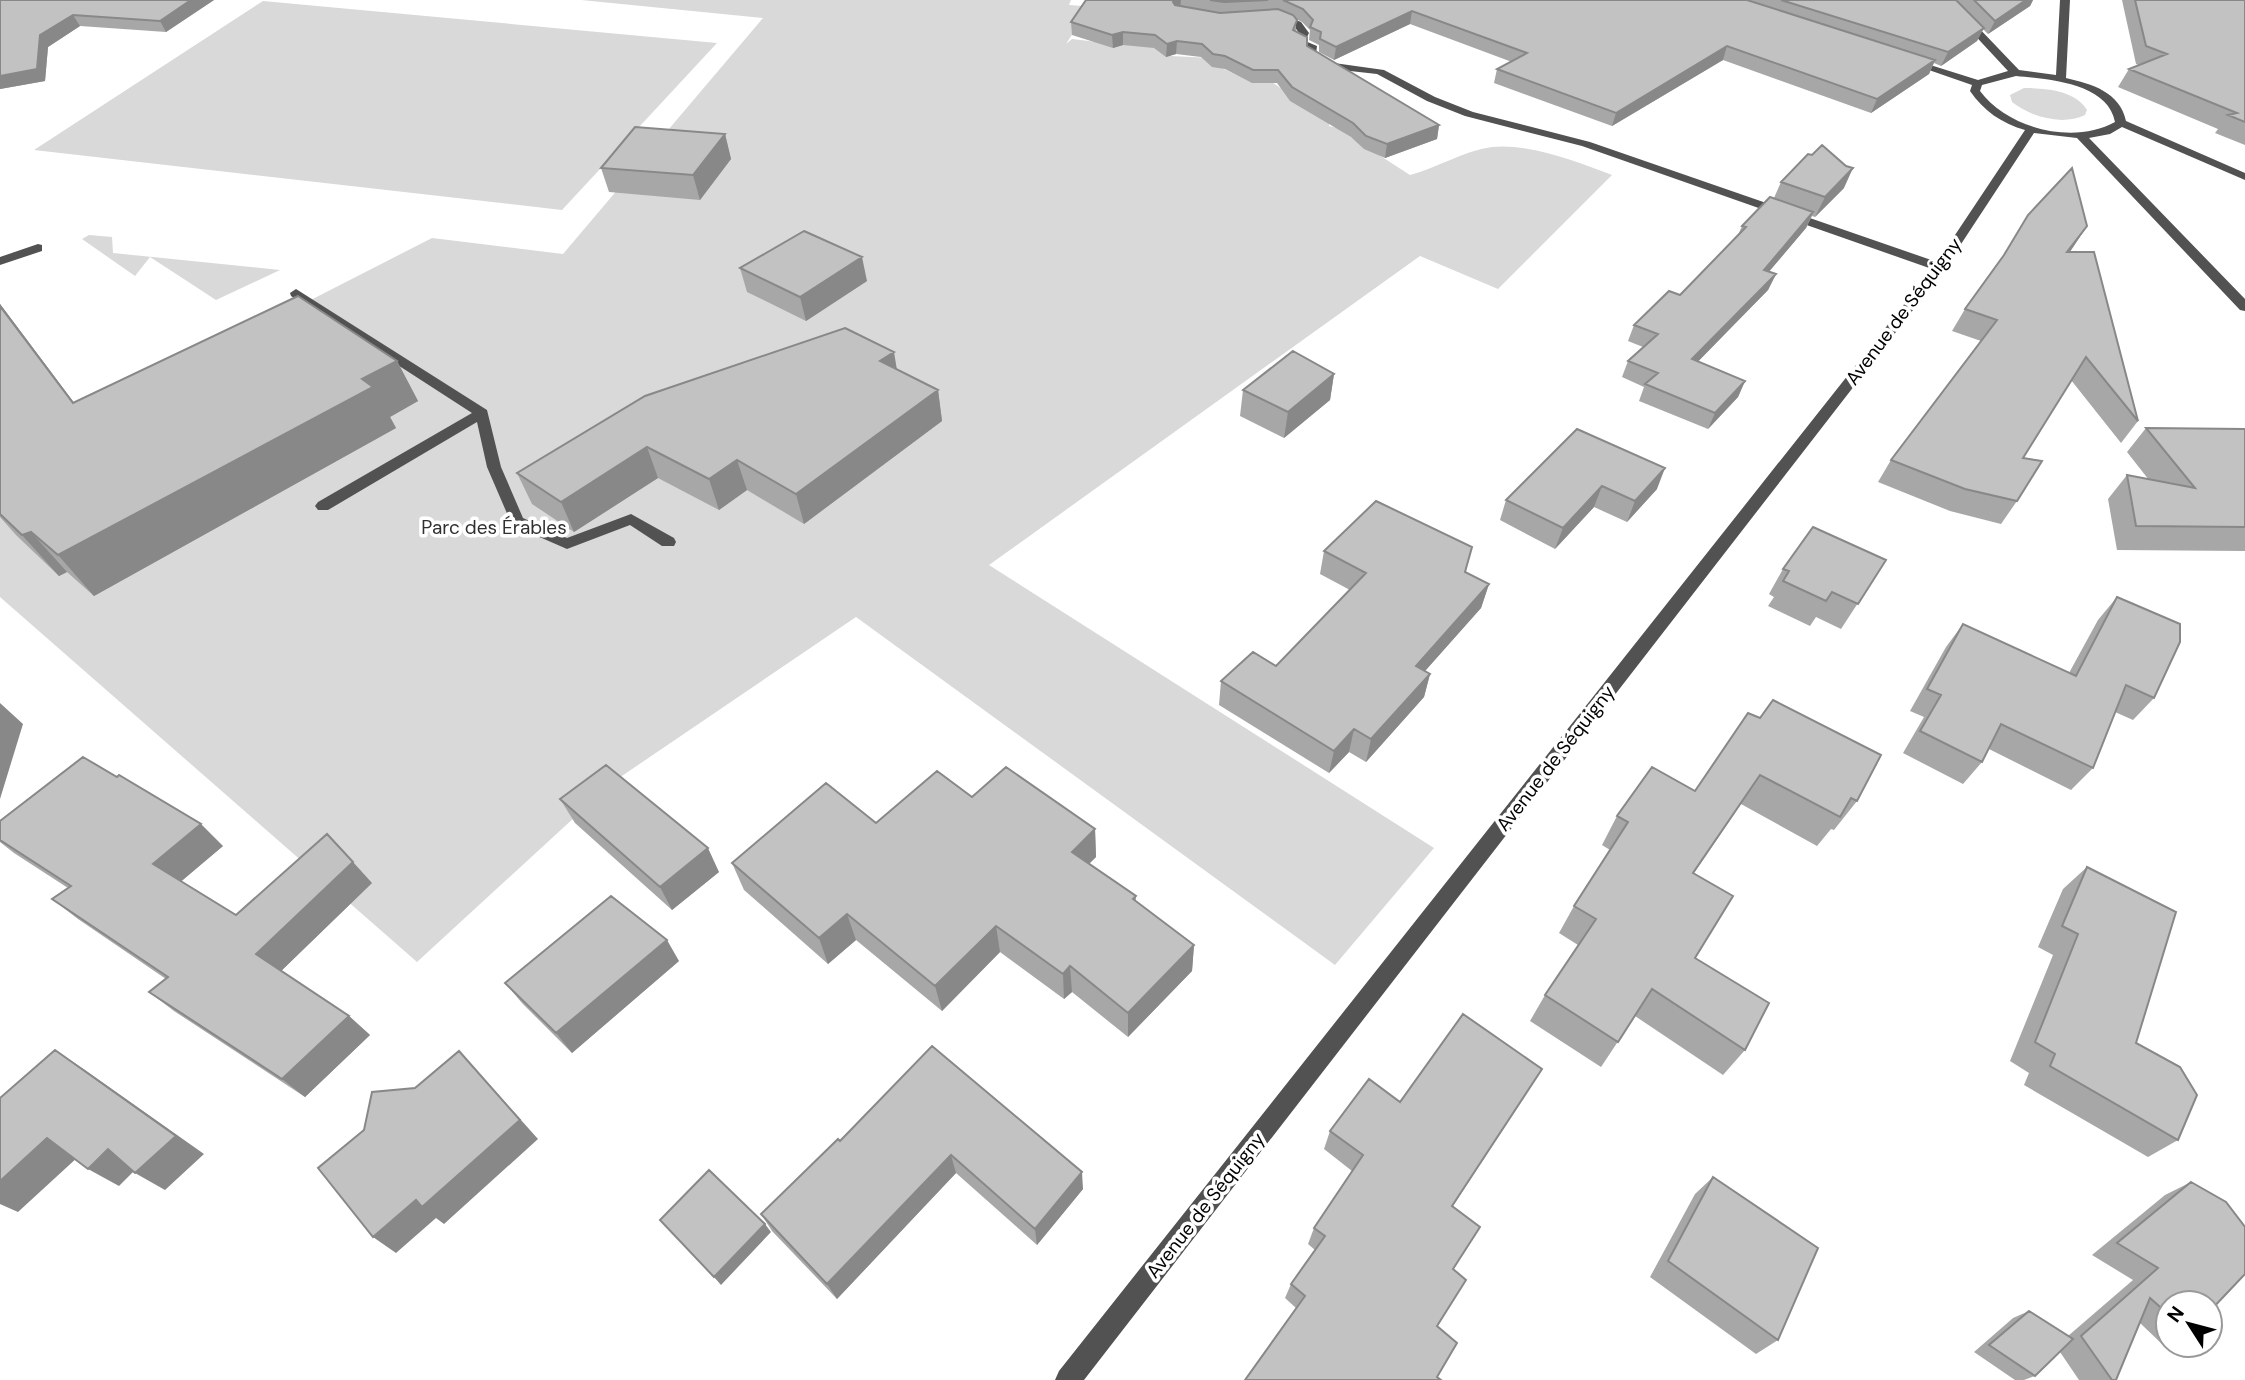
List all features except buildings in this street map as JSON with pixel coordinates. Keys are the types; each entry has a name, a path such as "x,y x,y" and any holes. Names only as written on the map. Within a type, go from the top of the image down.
{"street":[{"path":"1947,0 2016,73"},
{"path":"2061,79 2065,0"},
{"path":"1267,15 1298,24 1304,33 1299,42 1313,48 1311,55 1332,66 1380,72 1431,99 1469,114 1586,144 1940,267"},
{"path":"1903,59 1978,83"},
{"path":"2016,73 2061,79 2107,98 2122,114 2121,123 2101,134 2080,135 2031,128 2009,121 1979,101 1975,91 1978,83 1987,78 2016,73"},
{"path":"2121,123 2245,177"},
{"name":"Avenue de Séquigny","path":"1068,1380 1940,267 2031,128"},
{"path":"2080,135 2245,307"},
{"path":"0,261 38,248"},
{"path":"296,293 482,413 494,467 517,521 567,544 631,519 668,542"},
{"path":"323,506 482,413"}],"green space":[{"name":"Parc des Érables","path":"581,0 1071,0 1069,5 1109,8 1075,30 1066,44 1072,39 1106,43 1112,47 1120,44 1163,48 1171,56 1212,58 1222,68 1251,82 1269,80 1329,122 1329,126 1337,128 1410,175 1471,152 1506,147 1553,155 1612,175 1498,289 1420,256 989,565 1434,848 1335,965 856,617 613,782 417,962 0,597 0,516 254,329 432,238 563,254 763,18"},
{"path":"263,1 717,43 562,210 34,150"},
{"path":"2024,88 2068,94 2082,103 2087,110 2085,115 2067,120 2037,116 2012,102 2010,95"},
{"path":"89,235 112,237 113,253 280,270 216,300 150,257 135,276 82,239"}]}
